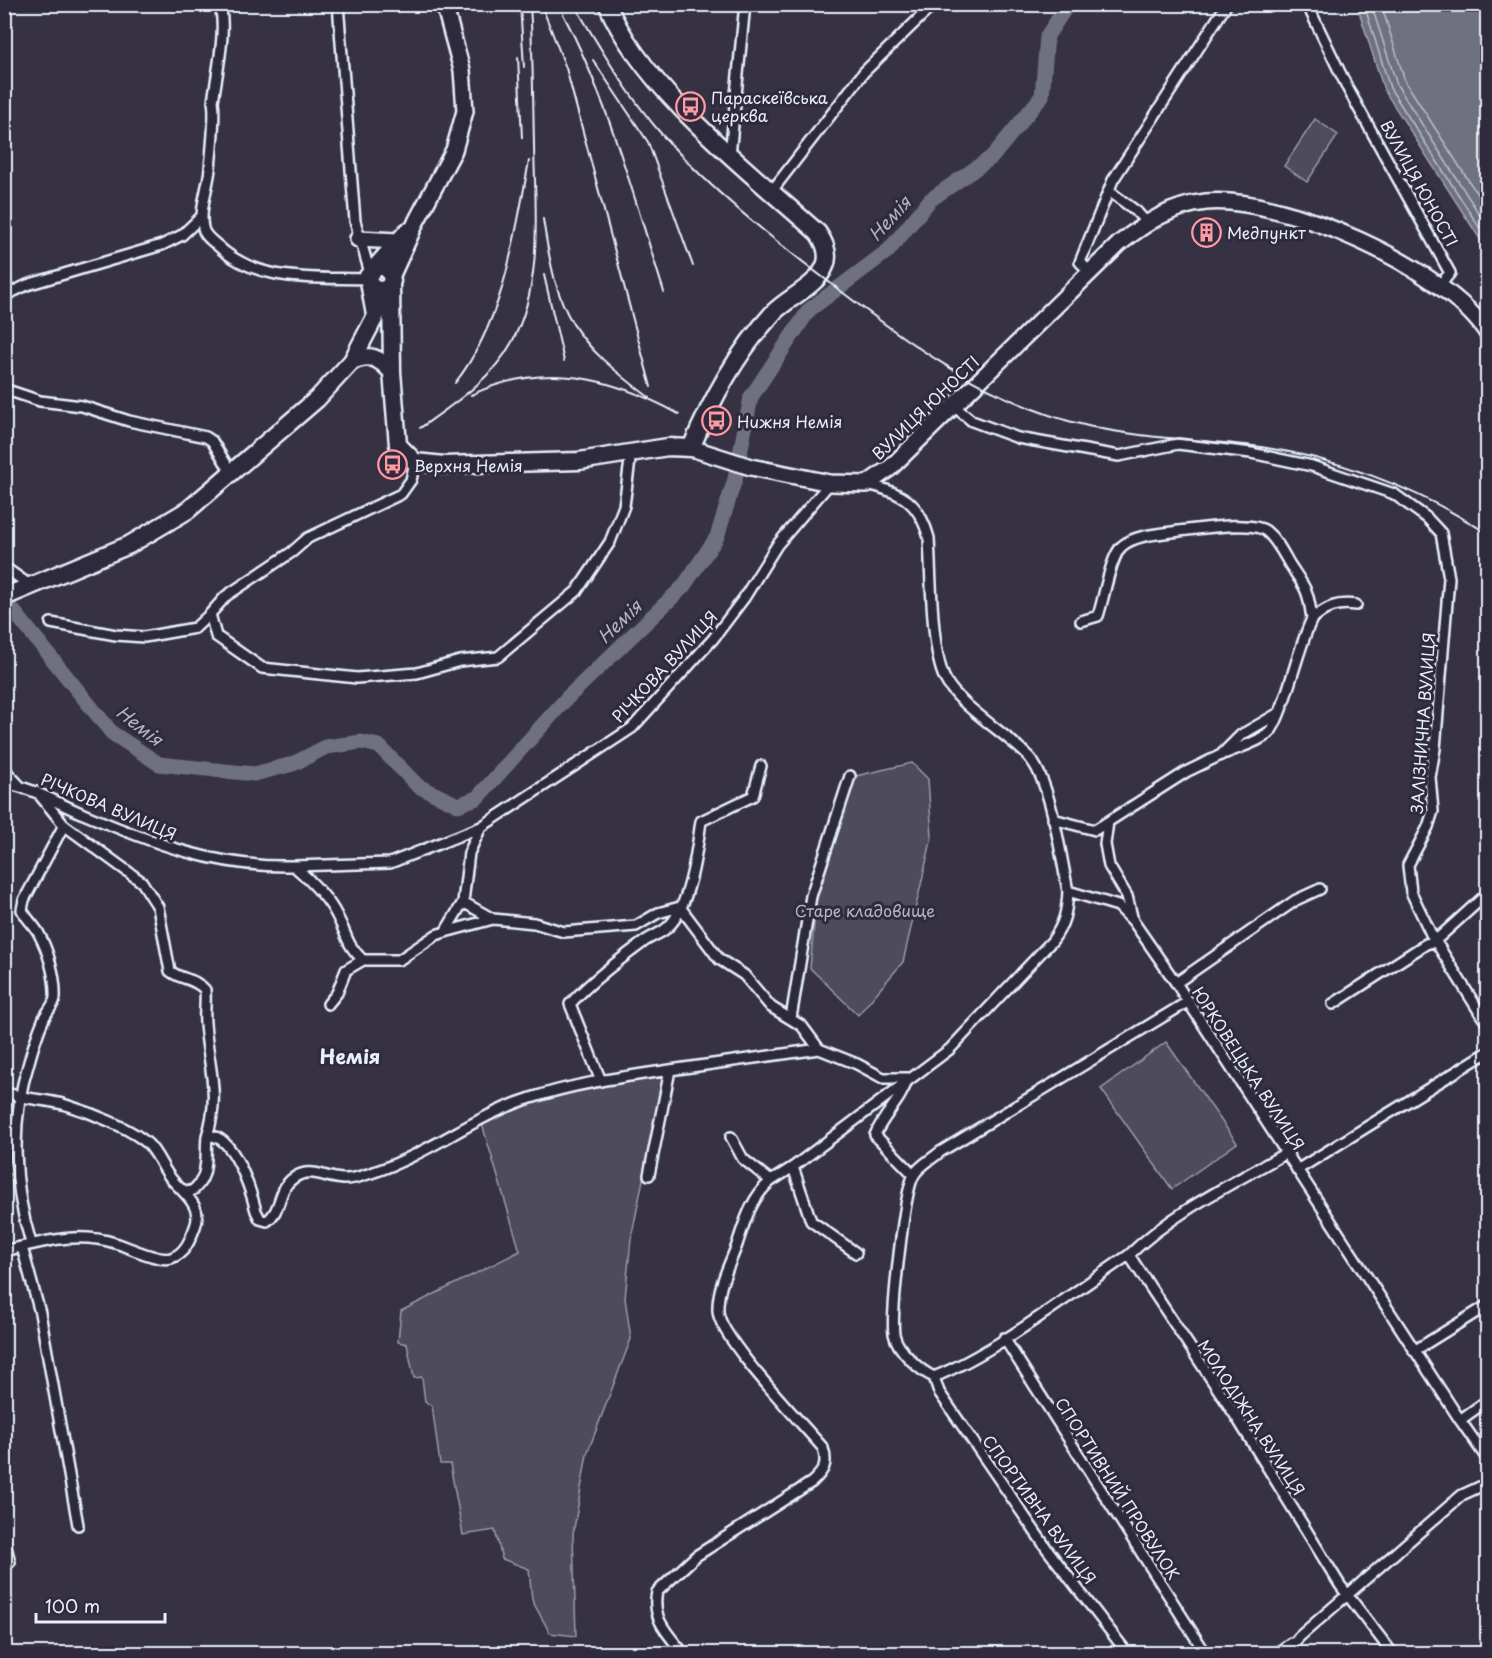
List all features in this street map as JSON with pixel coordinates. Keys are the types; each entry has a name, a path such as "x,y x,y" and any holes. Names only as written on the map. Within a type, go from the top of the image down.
{"highway":[{"path":"378,283 392,320 392,372 398,445 415,462 444,465 533,464 579,461 668,447 691,448 713,398 750,341 774,312 817,278 826,266 827,248 818,233 730,155 665,90 636,52 607,4"},
{"path":"4,597 129,545 188,510 316,399 352,361 375,317 378,283"},
{"path":"352,361 372,357 380,359 392,372"}],"main road":[{"path":"378,283 417,220 454,150 465,111 462,70 444,4"},
{"name":"ВУЛИЦЯ ЮНОСТІ","path":"691,448 750,467 830,483 867,484 890,468 1090,272 1146,222 1161,213 1204,202 1227,201 1265,206 1337,232 1411,267 1440,285"},
{"path":"378,283 398,241 417,220"},
{"path":"358,239 398,241"},
{"path":"1440,285 1462,302 1488,334"}],"street":[{"path":"219,4 222,12 213,102 216,112 212,124 207,193 202,216 203,231 228,256 248,268 276,275 378,283 358,239 338,4"},
{"path":"730,155 746,4"},
{"path":"771,192 864,72 934,4"},
{"path":"1090,272 1080,262 1109,191 1227,4"},
{"name":"ВУЛИЦЯ ЮНОСТІ","path":"1307,4 1348,89 1450,273 1440,285"},
{"path":"1109,191 1136,211 1146,222"},
{"path":"4,296 38,282 162,245 182,235 202,216"},
{"path":"4,389 40,401 82,406 129,421 206,437 212,441 231,472"},
{"name":"ЗАЛІЗНИЧНА ВУЛИЦЯ","path":"954,406 972,421 1018,438 1119,456 1178,444 1251,453 1312,466 1394,494 1427,518 1441,533 1449,578 1436,739 1430,777 1432,811 1428,827 1408,865 1411,892 1435,941 1485,1012 1488,1024"},
{"path":"210,614 216,636 262,668 357,678 417,673 460,661 498,657 577,591 610,542 624,506 632,453"},
{"path":"51,623 116,635 144,636 195,628 226,596 292,552 308,538 401,494 411,480 415,462"},
{"name":"РІЧКОВА ВУЛИЦЯ","path":"4,783 37,792 169,849 256,867 390,863 481,827 632,728 713,639 744,598 777,544 830,483"},
{"path":"684,1653 660,1624 655,1612 657,1592 696,1556 812,1482 825,1469 827,1459 823,1448 731,1340 718,1313 718,1296 747,1217 765,1186 771,1181 950,1049 1052,942 1062,927 1067,912 1068,891 1053,819 1040,774 1030,758 962,699 944,677 937,650 929,538 924,521 914,504 889,489 867,484"},
{"path":"1081,621 1098,616 1115,557 1120,547 1128,542 1145,536 1247,526 1264,530 1277,543 1309,592 1312,619"},
{"path":"4,567 31,586"},
{"path":"1053,819 1095,830 1186,772 1254,742 1270,732 1279,712 1303,636 1312,619 1325,608 1340,603 1356,605"},
{"path":"601,1081 570,1004 587,985 669,926 686,895 695,861 701,821 753,796 761,766"},
{"name":"РІЧКОВА ВУЛИЦЯ","path":"4,770 20,786"},
{"path":"791,1018 811,896 850,776"},
{"path":"37,792 64,825 142,882 158,907 170,971 176,976 200,983 205,990 204,1022 215,1097 215,1112 207,1136 205,1173 199,1187 190,1192 181,1189"},
{"name":"ЮРКОВЕЦЬКА ВУЛИЦЯ","path":"1108,822 1106,844 1109,866 1126,896 1133,921"},
{"path":"64,825 24,900 22,910 37,931 43,946 53,974 55,1001 45,1018 35,1045 20,1098 15,1160 26,1245 78,1525"},
{"path":"445,932 463,902 469,853 481,827"},
{"path":"294,866 337,915 349,946 363,960"},
{"name":"ЮРКОВЕЦЬКА ВУЛИЦЯ","path":"1176,983 1296,900 1320,889"},
{"name":"ЮРКОВЕЦЬКА ВУЛИЦЯ","path":"1068,891 1118,906 1133,921 1189,1001 1414,1351 1488,1460"},
{"path":"1333,1004 1426,944 1435,941 1488,893"},
{"path":"463,902 493,919"},
{"path":"328,1004 338,993 346,970 363,960 399,960 436,935 445,932 493,919 534,923 564,932 636,926 658,913 680,907"},
{"path":"680,907 718,959 744,975 771,1007 802,1026 819,1050"},
{"path":"908,1078 902,1097 879,1125 875,1135 914,1175 940,1152 1189,1001"},
{"path":"207,1136 215,1135 222,1139 232,1153 260,1219 267,1221 274,1215 282,1188 294,1177 308,1171 330,1178 346,1179 375,1172 440,1143 530,1098 601,1081 819,1050 858,1064 883,1078 908,1078"},
{"name":"ЮРКОВЕЦЬКА ВУЛИЦЯ","path":"1298,1170 1488,1052"},
{"path":"649,1175 670,1070"},
{"path":"4,1092 20,1098 65,1105 129,1132 148,1145 172,1180 195,1206 197,1222 188,1246 174,1258 162,1260 140,1250 100,1238 75,1236 4,1251"},
{"path":"731,1137 743,1159 771,1181"},
{"path":"934,1377 1004,1338 1129,1255 1146,1238 1170,1221 1286,1153"},
{"path":"793,1167 811,1221 856,1253"},
{"name":"СПОРТИВНА ВУЛИЦЯ","path":"914,1175 906,1213 894,1335 906,1354 925,1373 934,1377 939,1392 1047,1549 1128,1653"},
{"name":"МОЛОДІЖНА ВУЛИЦЯ","path":"1129,1255 1237,1418 1340,1585 1394,1653"},
{"path":"1414,1351 1488,1305"},
{"name":"СПОРТИВНИЙ ПРОВУЛОК","path":"1004,1338 1206,1653"},
{"path":"1460,1420 1488,1400"},
{"path":"1276,1653 1350,1596 1462,1496 1488,1484"},
{"path":"4,1539 10,1562"},
{"path":"1286,1653 1299,1637"}],"green space":[{"path":"1315,119 1338,135 1307,182 1284,166"},
{"name":"Старе кладовище","path":"912,763 928,779 932,837 903,962 858,1015 810,968 816,902 856,776"},
{"path":"1166,1042 1237,1143 1172,1189 1101,1089"},
{"path":"664,1075 631,1239 625,1298 631,1339 587,1454 573,1534 576,1636 550,1633 532,1600 529,1569 502,1559 495,1530 463,1535 450,1464 440,1464 432,1406 425,1402 422,1377 414,1378 407,1344 398,1342 401,1311 520,1251 482,1124 530,1103 595,1085"}],"water":[{"path":"1357,5 1487,5 1487,250 1384,90"}],"waterway":[{"name":"Немія","path":"4,604 12,609 112,733 159,764 254,774 293,764 326,747 361,742 379,746 418,786 458,805 477,798 567,698 683,587 717,537 735,479 751,397 809,310 889,250 930,200 992,157 1042,96 1047,36 1068,4"}],"railway":[{"path":"520,4 524,67"},
{"path":"420,428 471,390 494,368 512,342 529,295 536,221 530,4"},
{"path":"541,4 566,68 651,387"},
{"path":"574,4 605,56 639,106 664,137 701,176 804,263 886,325 981,386 1051,416 1088,426 1147,436 1246,445 1341,465 1432,502 1488,534"},
{"path":"563,14 594,81 607,116 664,292"},
{"path":"518,57 522,138"},
{"path":"593,60 648,142 693,266"},
{"path":"455,383 472,359 496,305 512,248 529,161"},
{"path":"543,219 555,280 572,323 602,359 650,398"},
{"path":"544,275 564,361"},
{"path":"471,395 498,384 525,378 551,376 577,378 603,382 654,401 679,414"}],"place":[{"name":"Параскеївська церква","path":"690,106"},
{"name":"Медпункт","path":"1206,232"},
{"name":"Нижня Немія","path":"716,421"},
{"name":"Верхня Немія","path":"393,465"}],"district":[{"name":"Немія","path":"350,1056"}]}
